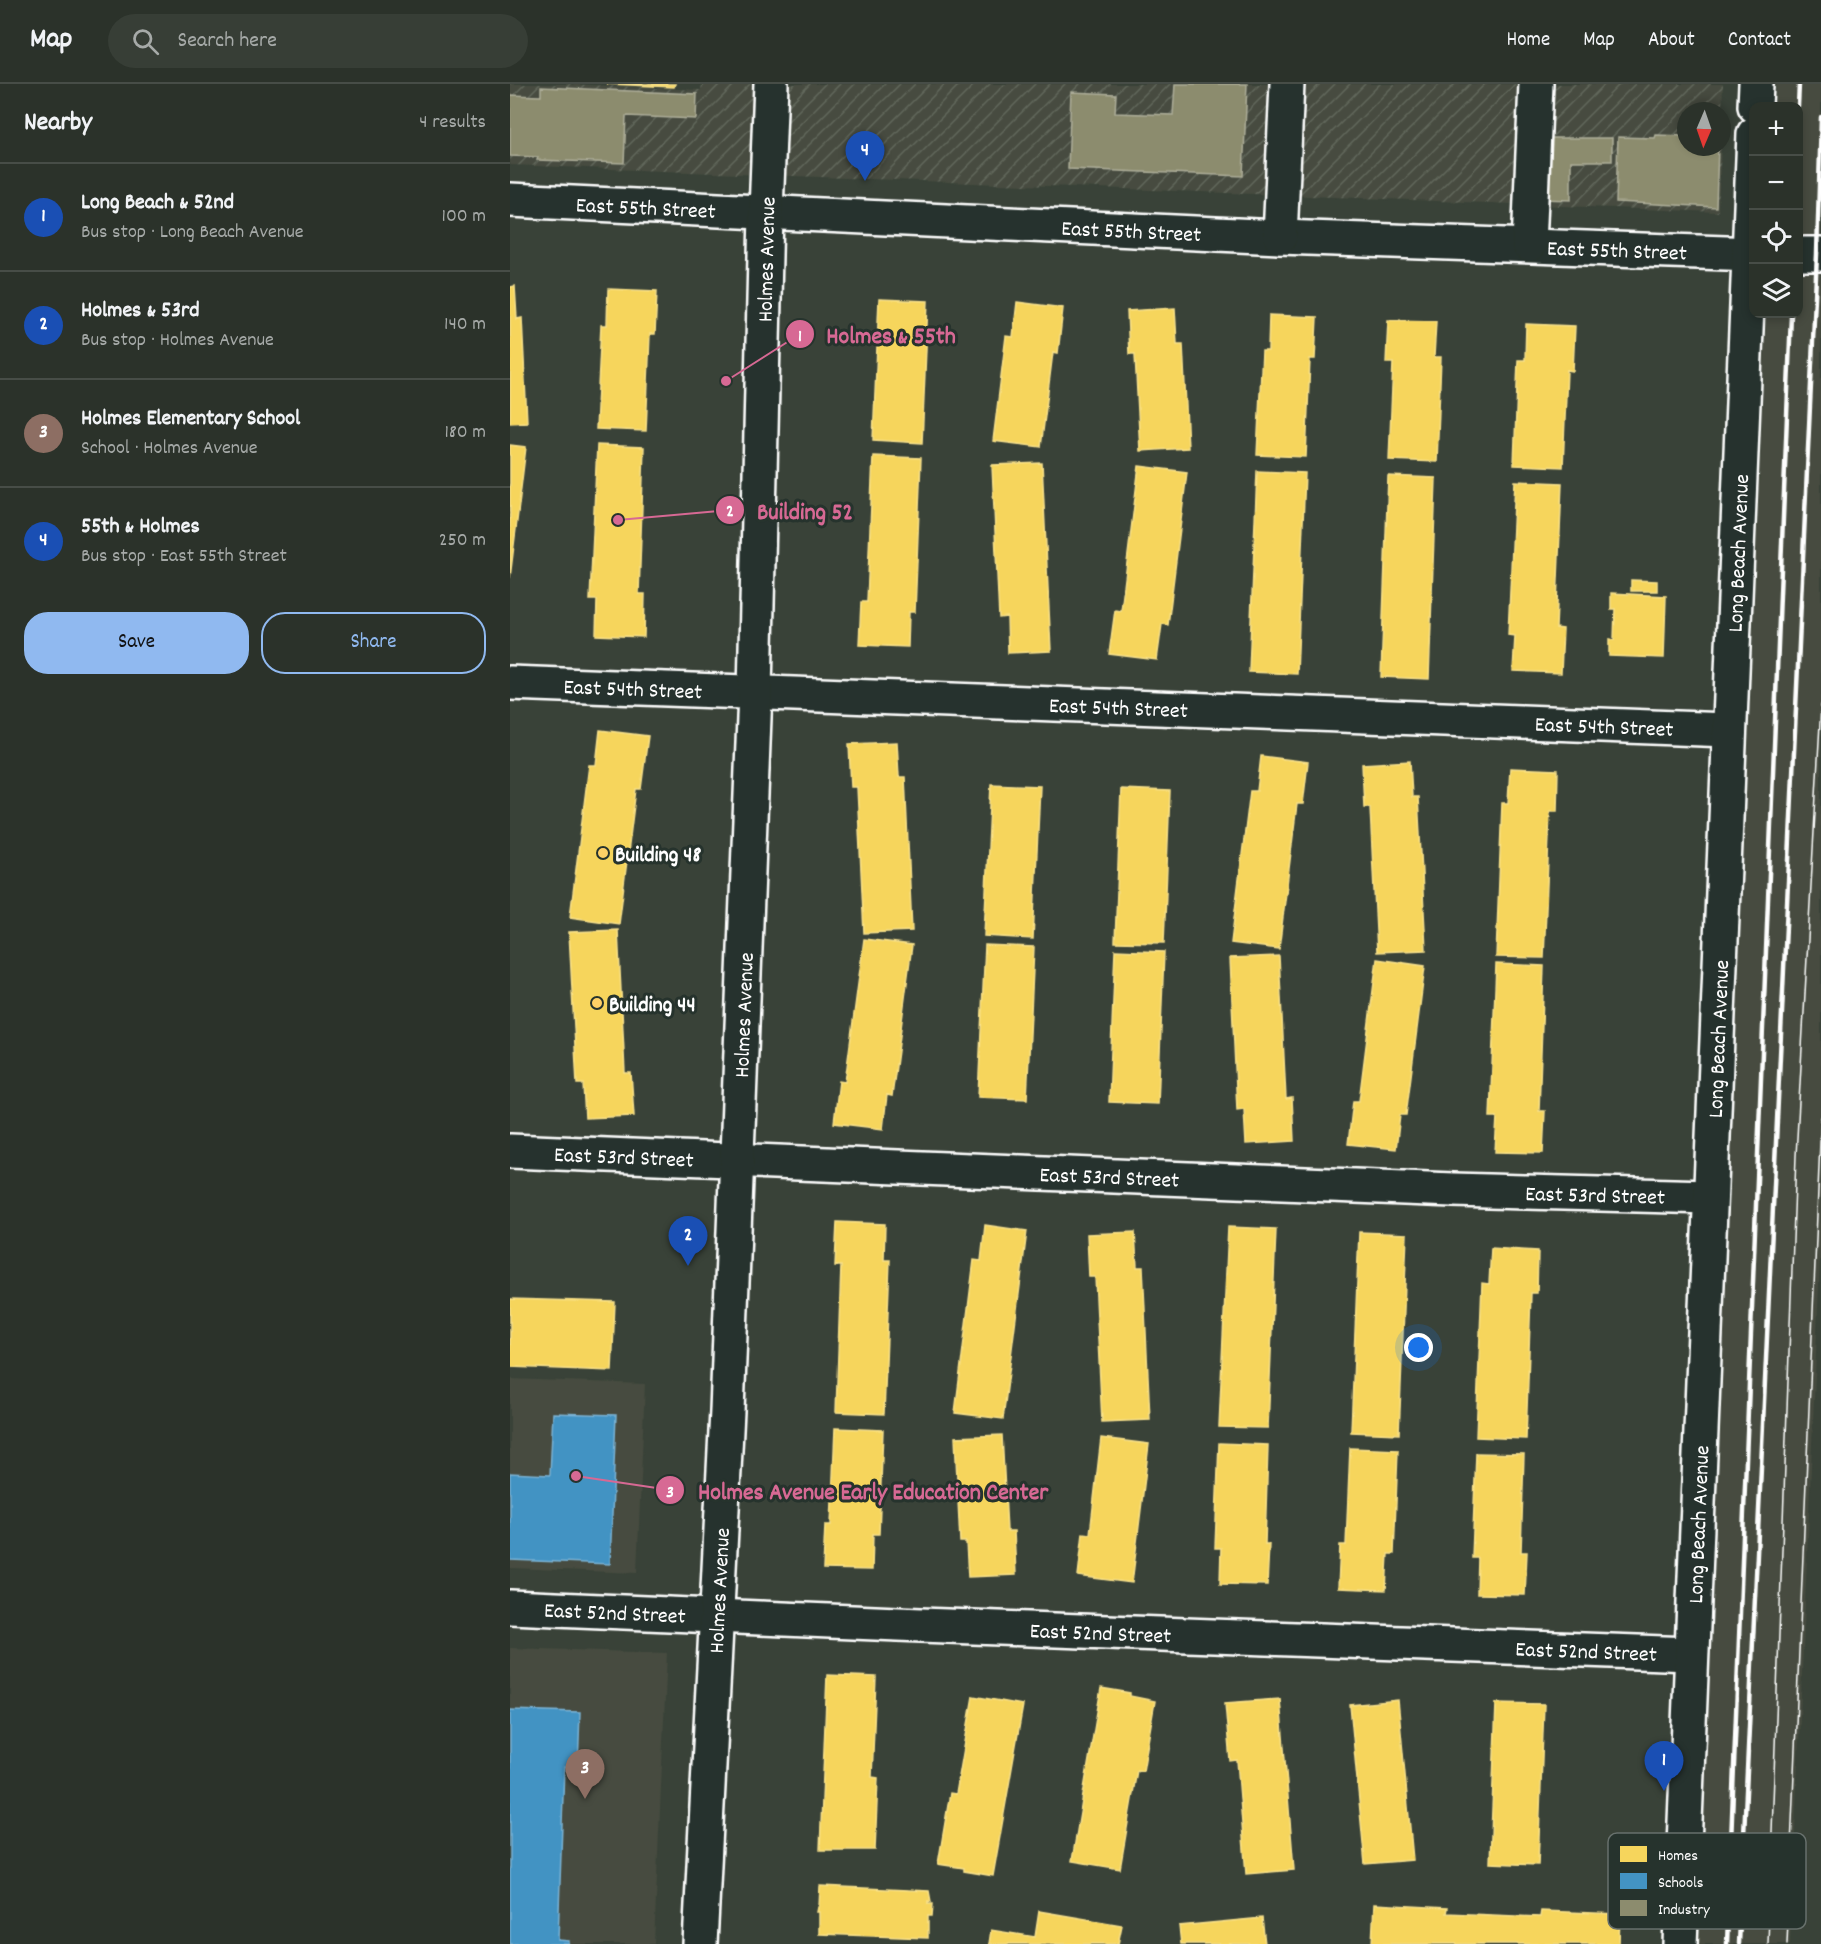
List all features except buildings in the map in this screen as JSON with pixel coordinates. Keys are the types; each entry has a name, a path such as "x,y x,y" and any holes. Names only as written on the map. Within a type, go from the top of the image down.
{"street":[{"name":"Holmes Avenue","path":"700,1944 727,1411 754,692 771,84"},
{"path":"1280,237 1287,84"},
{"path":"1529,245 1536,84"},
{"path":"1755,102 1756,84"},
{"name":"Long Beach Avenue","path":"1752,210 1753,156"},
{"name":"East 55th Street","path":"510,200 1280,237 1749,254"},
{"path":"1803,254 1821,254"},
{"name":"Long Beach Avenue","path":"1684,1833 1728,730 1751,264"},
{"name":"East 54th Street","path":"510,683 1728,730"},
{"name":"East 53rd Street","path":"510,1151 1453,1190 1710,1197"},
{"name":"East 52nd Street","path":"510,1607 1691,1654"},
{"name":"Long Beach Avenue","path":"1680,1944 1681,1929"}],"shaded area":[{"path":"510,84 701,90 702,84 1723,84 1722,102 1677,102 1677,156 1721,156 1718,212 510,165"},
{"path":"1776,84 1821,84 1821,1240 1795,1833 1704,1833 1766,318 1803,318 1803,102 1775,102"},
{"path":"510,1379 645,1384 637,1573 510,1568"},
{"path":"510,1648 667,1653 654,1944 510,1944"},
{"path":"1700,1929 1791,1929 1790,1944 1699,1944"}],"tram line":[{"path":"1772,1833 1796,1156 1821,705"},
{"path":"1792,1833 1821,1117"},
{"path":"1768,1944 1769,1929"},
{"path":"1787,1944 1788,1929"}],"railway":[{"path":"1798,102 1799,84"},
{"path":"1744,1833 1817,254 1821,117"},
{"path":"1731,1833 1791,318"},
{"path":"1727,1944 1728,1929"},
{"path":"1739,1944 1740,1929"}],"place":[{"name":"55th & Holmes","path":"865,181"},
{"name":"Holmes & 55th","path":"726,381"},
{"name":"Building 52","path":"618,520"},
{"name":"Building 48","path":"603,853"},
{"name":"Building 44","path":"597,1003"},
{"name":"Holmes & 53rd","path":"688,1266"},
{"name":"Holmes Avenue Early Education Center","path":"576,1476"},
{"name":"Long Beach & 52nd","path":"1664,1791"},
{"name":"Holmes Elementary School","path":"585,1799"}]}
